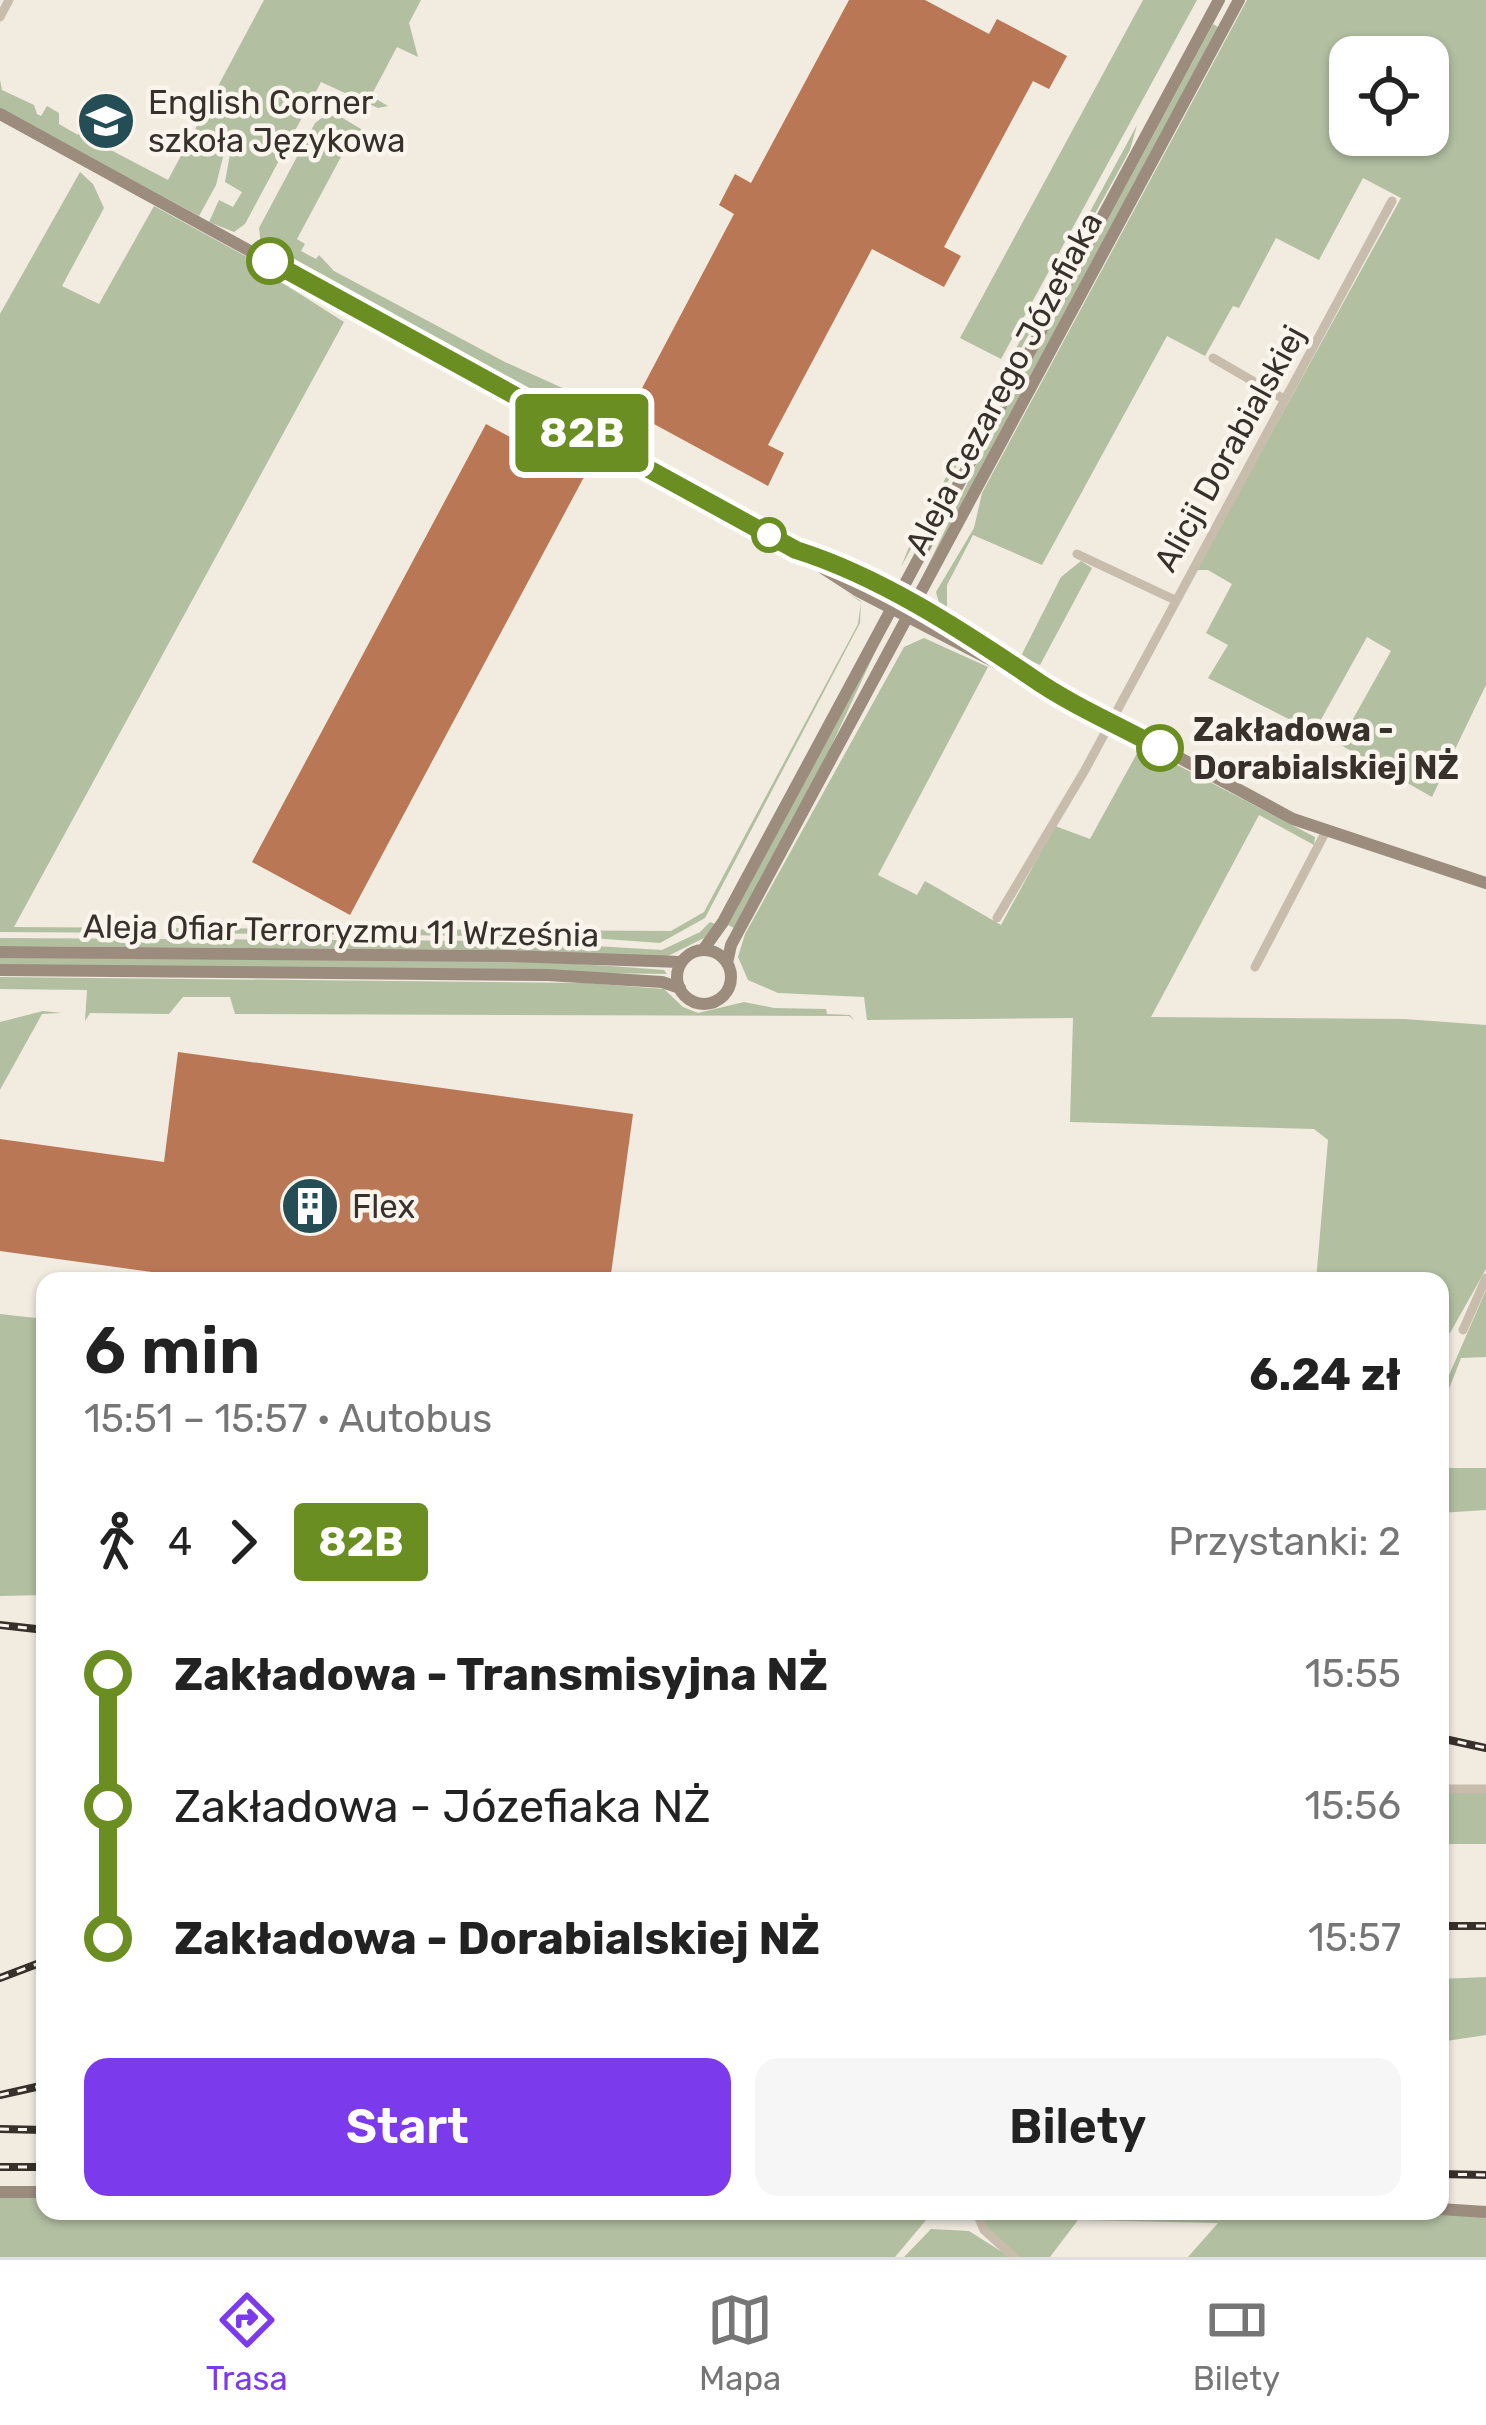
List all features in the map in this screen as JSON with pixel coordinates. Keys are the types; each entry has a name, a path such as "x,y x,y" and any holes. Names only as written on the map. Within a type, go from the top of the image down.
{"street":[{"path":"0,16 9,0"},
{"name":"Aleja Cezarego Józefiaka","path":"727,963 731,945 1239,0"},
{"name":"Aleja Cezarego Józefiaka","path":"703,950 716,935 1216,5 1229,20"},
{"path":"0,114 796,550 821,571 894,603 1325,833 1486,883"},
{"name":"Alicji Dorabialskiej","path":"997,918 1111,722 1392,201"},
{"path":"1213,358 1282,398"},
{"path":"1076,554 1175,600"},
{"path":"1255,967 1325,833"},
{"path":"703,950 718,954 727,963 730,980 720,998 699,1003 680,988 681,962 703,950"},
{"name":"Aleja Ofiar Terroryzmu 11 Września","path":"0,952 681,962"},
{"name":"Aleja Ofiar Terroryzmu 11 Września","path":"0,970 548,975 662,982 680,988"},
{"path":"1463,1330 1486,1278"},
{"path":"1449,1789 1486,1789"},
{"path":"0,2192 36,2192"},
{"path":"1449,2210 1486,2212"},
{"path":"980,2220 984,2230 1014,2257"}],"green space":[{"path":"264,0 421,0 409,23 418,57 397,47 371,96 388,106 378,108 321,82 245,224 234,232 209,222 219,200 233,207 242,192 225,182 230,154 224,153 216,185 199,216 0,108 0,80 2,90 34,105 37,114 41,116 47,106 59,113 59,124 78,135 81,126 105,147 168,180"},
{"path":"1143,0 1197,0 1001,359 960,338"},
{"path":"1247,0 1486,0 1486,685 1432,797 1339,744 1391,651 1367,637 1314,732 1208,678 1228,645 1206,633 1232,584 1208,570 1196,570 1401,198 1363,178 1319,260 1276,238 1239,308 1233,306 1205,356 1167,336 1042,565 973,535 947,585 947,616 979,634 942,614 936,592 974,528 982,493"},
{"path":"1213,24 1218,27 922,578 983,451"},
{"path":"326,115 341,117 361,129 366,148 349,142 297,239 305,244 301,251 316,259 319,255 334,271 569,391 576,405 566,411 549,409 288,265 261,245 259,228 315,123"},
{"path":"1137,125 1130,150 901,567 911,542"},
{"path":"80,172 93,184 104,208 62,286 99,304 154,206 291,281 289,287 344,322 14,927 160,928 158,933 0,932 0,314"},
{"path":"1081,561 1092,568 1040,665 1021,656 1061,577"},
{"path":"861,602 860,623 705,918 660,943 578,937 166,933 165,928 671,931 704,912 858,624"},
{"path":"883,635 827,755 734,928 728,925"},
{"path":"924,638 988,667 878,875 917,895 925,881 1001,925 1055,826 1090,839 1141,746 1315,837 1314,845 1259,815 1151,1017 1405,1019 1486,1025 1486,1269 1450,1333 1449,1272 1317,1272 1328,1140 1314,1129 1070,1122 1073,1018 867,1020 864,997 778,993 748,980 738,957 745,934 904,647"},
{"path":"710,922 715,924 704,938 664,958 510,950 0,946 0,938 511,941 662,950"},
{"path":"0,958 415,959 581,964 664,970 667,974 0,965"},
{"path":"0,977 585,983 664,989 683,1007 698,1013 744,1002 826,1009 827,1014 850,1015 854,1020 849,1016 235,1014 230,997 183,997 169,1014 90,1013 85,1021 87,990 0,989"},
{"path":"43,1011 61,1013 42,1014 0,1090 0,1022"},
{"path":"1486,1290 1486,1357 1461,1358 1449,1389 1449,1375"},
{"path":"0,1314 36,1318 36,1595 0,1596"},
{"path":"1449,1468 1486,1468 1486,1510 1449,1512"},
{"path":"1449,1791 1486,1791 1486,1844 1449,1844"},
{"path":"1486,1977 1486,2035 1449,2041 1449,1979"},
{"path":"0,2198 36,2198 36,2220 926,2220 895,2257 0,2257"},
{"path":"1449,2214 1465,2214 1486,2217 1486,2257 1188,2257 1218,2223 1078,2220 1449,2220"},
{"path":"983,2220 1078,2220 1050,2257 1018,2257"},
{"path":"931,2229 969,2231 1010,2257 904,2257"}],"building":[{"path":"849,0 925,0 989,34 997,19 1067,56 1049,89 1033,81 944,247 961,256 944,287 872,249 768,445 784,453 768,486 630,411 734,214 719,205 735,174 751,183"},
{"path":"486,424 584,477 350,915 252,862"},
{"name":"Flex","path":"178,1052 633,1114 611,1272 152,1272 0,1251 0,1139 164,1162"}],"railway":[{"path":"0,1625 36,1629"},
{"path":"1449,1740 1486,1748"},
{"path":"1449,1926 1486,1926"},
{"path":"0,1978 36,1964"},
{"path":"0,2095 36,2087"},
{"path":"0,2129 36,2130"},
{"path":"0,2167 36,2167"},
{"path":"1449,2174 1486,2175"}],"bus line":[{"name":"82B","path":"270,261 796,550 822,558 936,618 1026,675 1160,748"}],"place":[{"name":"English Corner szkoła Językowa","path":"106,121"},
{"name":"Zakładowa - Dorabialskiej NŻ","path":"1160,748"},
{"name":"Flex","path":"310,1206"}]}
